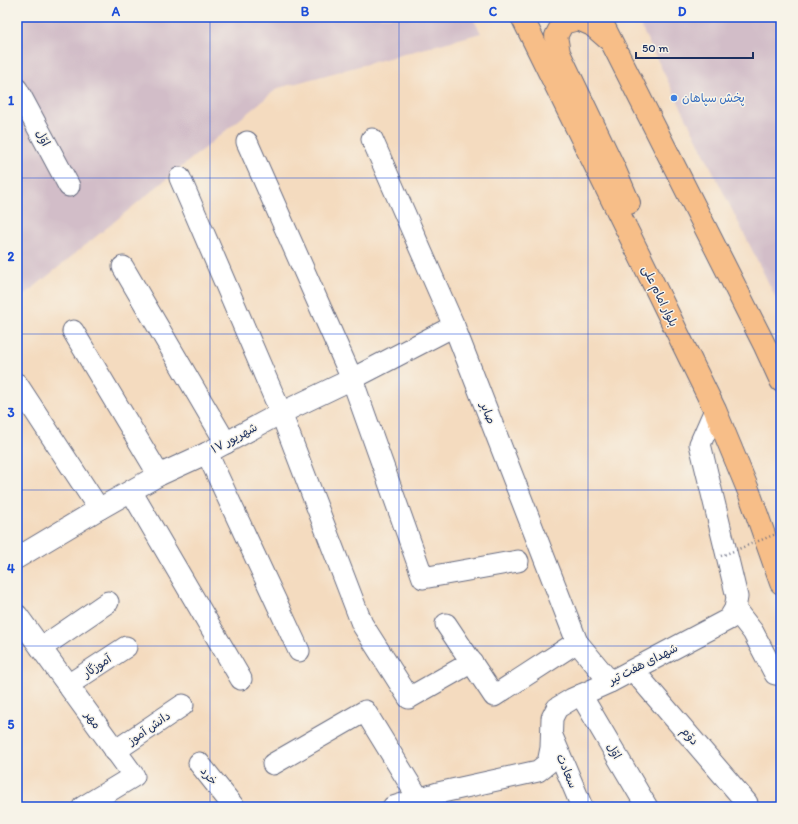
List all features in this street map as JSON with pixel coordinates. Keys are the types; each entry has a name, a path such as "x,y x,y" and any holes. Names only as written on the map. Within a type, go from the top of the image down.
{"highway":[{"name":"بلوار امام علی","path":"522,17 715,410 749,492 781,583"},
{"path":"599,17 614,44 781,381"},
{"path":"614,44 592,25 578,19 562,23 556,36 559,53 614,168 638,227 658,293"}],"street":[{"name":"اوّل","path":"17,89 69,186"},
{"name":"صابر","path":"372,139 454,326 577,642 610,682"},
{"path":"247,142 352,378 423,578 518,561"},
{"path":"180,178 281,413 362,624 410,698 472,662"},
{"path":"123,267 226,443"},
{"name":"۱۷ شهریور","path":"17,558 159,475 207,453 281,413 454,326"},
{"path":"73,331 159,475"},
{"path":"17,384 99,509"},
{"path":"715,410 700,444 736,597 735,609 753,632 775,674 781,675"},
{"path":"207,453 299,651"},
{"path":"131,492 241,679"},
{"path":"41,648 108,602"},
{"name":"شهدای هفت تیر","path":"394,807 421,803 438,793 538,772 548,763 551,748 552,718 558,708 729,619 735,609"},
{"name":"مهر","path":"17,615 134,776 83,807"},
{"path":"446,624 494,696 577,642"},
{"name":"آموزگار","path":"68,685 126,647"},
{"name":"دوّم","path":"633,670 747,803"},
{"name":"اوّل","path":"581,695 647,807"},
{"name":"دانش آموز","path":"115,751 183,704"},
{"path":"273,764 365,711 421,803"},
{"name":"سعادت","path":"551,735 582,807"},
{"name":"خرد","path":"199,763 234,807"}],"path":[{"path":"721,556 781,532"}],"shaded area":[{"path":"17,17 472,17 481,33 278,88 17,301"},
{"path":"636,17 781,17 781,308"}],"place":[{"name":"پخش سپاهان","path":"674,98"}]}
